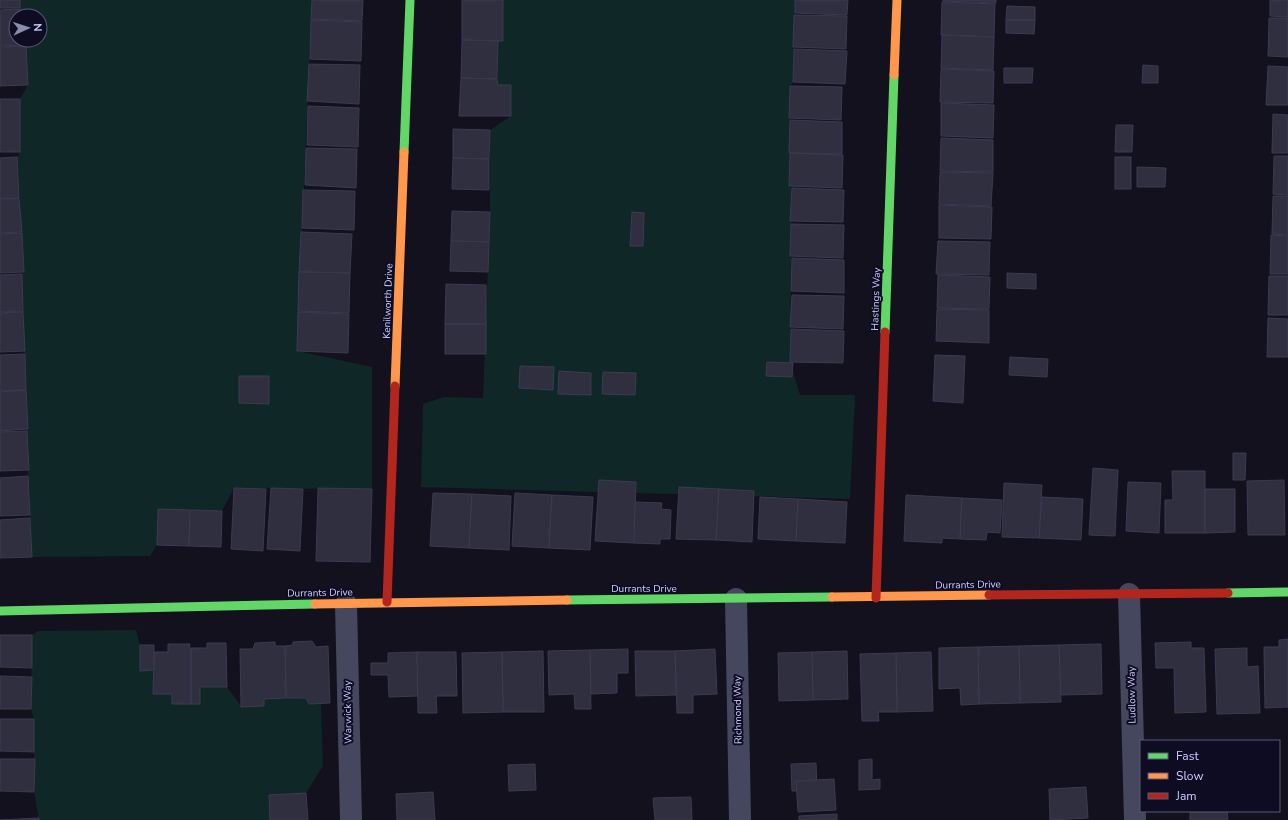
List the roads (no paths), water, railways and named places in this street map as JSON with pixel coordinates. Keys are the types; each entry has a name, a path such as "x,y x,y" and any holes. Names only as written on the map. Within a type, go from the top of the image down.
{"street":[{"name":"Kenilworth Drive","path":"387,602 410,0"},
{"name":"Hastings Way","path":"876,598 897,0"},
{"name":"Durrants Drive","path":"0,611 387,602 876,598 1288,592"},
{"name":"Ludlow Way","path":"1129,594 1135,820"},
{"name":"Richmond Way","path":"736,599 740,820"},
{"name":"Warwick Way","path":"346,604 351,820"}]}
